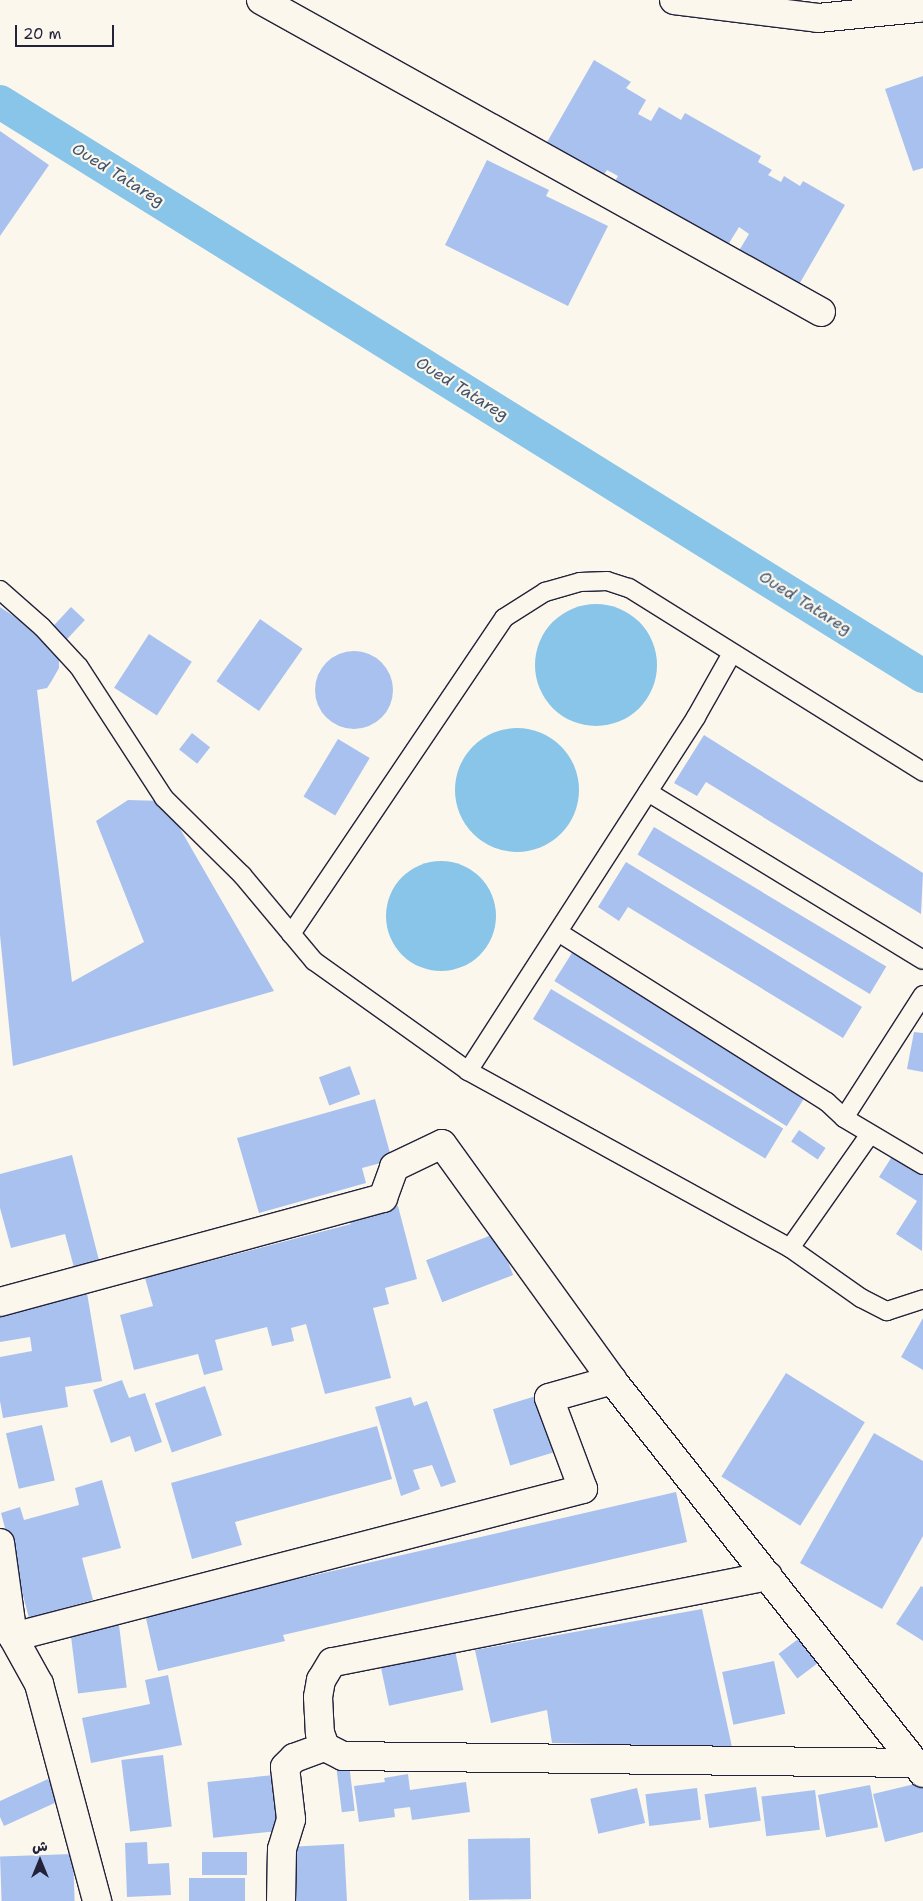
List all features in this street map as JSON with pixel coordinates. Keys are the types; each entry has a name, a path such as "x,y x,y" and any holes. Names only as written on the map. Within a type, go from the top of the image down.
{"street":[{"path":"261,0 821,312"},
{"path":"674,0 818,18 918,8"},
{"path":"0,1302 383,1198 394,1167 442,1144 612,1380 920,1768"},
{"path":"13,1637 583,1489 549,1398 612,1380"},
{"path":"0,1543 13,1637 39,1684 97,1901"},
{"path":"768,1576 332,1662 320,1680 318,1697 320,1733 325,1747 343,1756 920,1768"},
{"path":"281,1901 282,1849 291,1819 285,1767 294,1758 325,1747"}],"lane":[{"path":"291,934 504,618 545,592 580,582 607,581 629,588 923,772"},
{"path":"0,590 42,627 79,667 164,798 242,875 314,961 468,1071 790,1248 860,1298 887,1311 923,1299"},
{"path":"468,1071 696,717 732,653"},
{"path":"648,792 923,960"},
{"path":"558,932 827,1102 844,1118 923,1165"},
{"path":"844,1118 923,995"},
{"path":"790,1248 870,1134"}],"water":[{"path":"596,604 608,605 619,609 630,614 639,622 647,631 652,642 656,653 656,677 652,688 647,699 639,708 630,716 619,721 608,725 596,726 584,725 573,721 562,716 553,708 545,699 540,688 536,677 535,665 536,653 540,642 545,631 553,622 562,614 573,609 584,605"},
{"path":"517,728 541,733 561,746 574,766 579,790 574,814 561,834 541,847 517,852 493,847 473,834 460,814 455,790 460,766 473,746 493,733"},
{"path":"441,861 462,865 480,877 492,895 496,916 492,937 480,955 462,967 441,971 420,967 402,955 390,937 386,916 390,895 402,877 420,865"}],"building":[{"path":"594,60 631,82 626,88 646,100 638,114 651,121 659,107 681,120 685,113 761,156 758,162 772,170 768,175 781,182 784,176 800,186 803,181 845,205 797,288 737,254 749,234 739,227 726,248 614,183 618,176 607,170 603,176 546,144"},
{"path":"923,76 923,168 913,171 885,89"},
{"path":"0,131 49,165 0,236"},
{"path":"487,160 549,190 546,196 608,226 568,306 445,245"},
{"path":"0,607 30,627 59,655 59,668 51,682 47,688 37,690 72,982 144,942 96,821 128,800 164,801 274,991 13,1066 0,935"},
{"path":"71,607 85,620 65,641 51,628"},
{"path":"260,619 303,649 259,711 216,681"},
{"path":"149,634 192,662 157,715 114,688"},
{"path":"346,651 362,651 376,657 387,668 393,682 393,698 387,712 376,723 362,729 346,729 332,723 321,712 315,698 315,682 321,668 332,657"},
{"path":"192,733 210,747 197,764 179,750"},
{"path":"704,735 923,873 921,914 706,782 697,796 674,783"},
{"path":"338,739 370,758 335,815 303,796"},
{"path":"654,827 886,967 870,994 638,854"},
{"path":"626,862 862,1007 843,1038 628,907 619,921 598,907"},
{"path":"575,948 807,1093 787,1126 554,981"},
{"path":"551,989 783,1129 765,1159 533,1019"},
{"path":"914,1032 923,1033 923,1072 907,1069"},
{"path":"350,1066 360,1094 329,1105 319,1077"},
{"path":"375,1099 392,1160 362,1168 366,1183 259,1213 237,1138"},
{"path":"799,1130 826,1148 818,1160 791,1142"},
{"path":"72,1155 101,1268 76,1275 65,1234 11,1248 0,1208 0,1174"},
{"path":"893,1155 923,1174 922,1251 896,1234 917,1201 879,1177"},
{"path":"398,1206 417,1279 385,1288 389,1304 373,1308 391,1378 325,1394 306,1324 291,1328 294,1341 272,1346 267,1327 215,1340 223,1370 204,1375 198,1354 134,1370 120,1315 153,1306 145,1278 351,1224 349,1220"},
{"path":"497,1233 513,1275 442,1302 426,1260"},
{"path":"87,1293 102,1381 65,1387 68,1407 3,1418 0,1401 0,1357 32,1351 30,1337 0,1342 0,1308"},
{"path":"923,1318 923,1370 901,1357"},
{"path":"786,1373 865,1422 800,1526 721,1476"},
{"path":"122,1380 129,1398 145,1393 162,1442 135,1452 130,1436 111,1443 93,1390"},
{"path":"205,1386 222,1435 172,1452 155,1403"},
{"path":"536,1396 553,1452 510,1466 493,1409"},
{"path":"411,1397 414,1406 427,1401 456,1482 441,1487 432,1465 413,1470 420,1489 401,1496 375,1407"},
{"path":"42,1425 55,1481 19,1489 6,1433"},
{"path":"377,1426 392,1479 235,1522 242,1545 192,1559 171,1483"},
{"path":"874,1433 923,1461 923,1536 882,1609 800,1563"},
{"path":"102,1480 121,1548 82,1558 93,1600 29,1618 1,1513 20,1507 24,1520 79,1505 75,1488"},
{"path":"676,1492 687,1542 283,1635 285,1641 158,1671 145,1614"},
{"path":"921,1586 923,1587 923,1641 896,1624"},
{"path":"702,1609 732,1747 552,1743 547,1710 491,1723 475,1650"},
{"path":"119,1625 127,1688 78,1694 70,1631"},
{"path":"801,1637 820,1662 797,1679 779,1654"},
{"path":"453,1641 463,1690 389,1706 379,1657"},
{"path":"774,1661 785,1714 733,1725 722,1672"},
{"path":"168,1675 182,1745 91,1763 82,1718 150,1704 145,1680"},
{"path":"163,1755 172,1826 130,1832 121,1760"},
{"path":"349,1764 355,1811 342,1812 336,1766"},
{"path":"408,1774 410,1790 466,1782 470,1812 412,1820 410,1807 394,1809 395,1817 359,1822 354,1786 385,1782 384,1778"},
{"path":"274,1775 280,1831 213,1838 207,1782"},
{"path":"48,1779 59,1801 4,1826 0,1817 0,1801"},
{"path":"923,1782 923,1832 885,1842 873,1794"},
{"path":"870,1785 878,1827 826,1837 818,1795"},
{"path":"756,1787 761,1821 709,1828 705,1794"},
{"path":"637,1788 645,1823 598,1834 590,1799"},
{"path":"697,1788 701,1820 649,1826 645,1794"},
{"path":"815,1790 820,1830 766,1836 761,1797"},
{"path":"530,1838 531,1899 469,1900 468,1839"},
{"path":"147,1842 148,1864 169,1863 171,1895 127,1897 125,1843"},
{"path":"344,1844 347,1901 291,1901 288,1847"},
{"path":"202,1852 247,1852 247,1875 202,1875"},
{"path":"73,1854 75,1901 2,1901 0,1857"},
{"path":"189,1878 245,1878 245,1901 189,1901"}],"waterway":[{"name":"Oued Tatareg","path":"0,102 923,676"}]}
